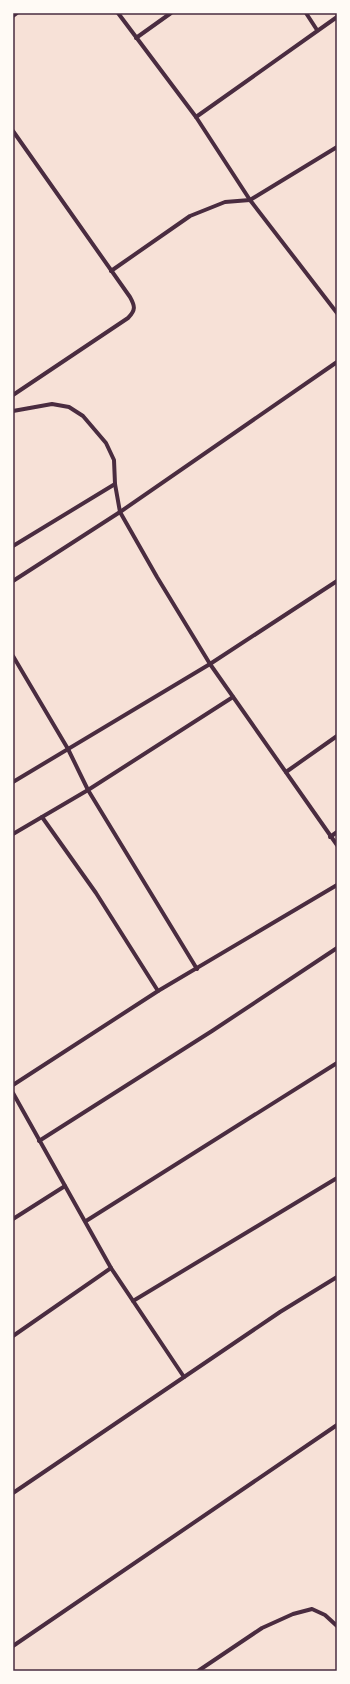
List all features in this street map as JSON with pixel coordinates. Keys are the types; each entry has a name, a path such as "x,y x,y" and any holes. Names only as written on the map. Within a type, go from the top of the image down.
{"street":[{"path":"13,16 17,13"},
{"path":"118,13 196,117 250,200 337,313"},
{"path":"136,38 171,13"},
{"path":"306,13 318,30"},
{"path":"196,117 337,17"},
{"path":"13,131 134,305 133,313 128,318 13,396"},
{"path":"111,271 190,216 225,202 250,200 337,147"},
{"path":"13,581 120,512 337,362"},
{"path":"13,411 52,404 69,407 83,416 106,443 114,460 115,484 120,512 157,577 210,664 337,845"},
{"path":"13,546 115,484"},
{"path":"13,782 210,664 337,581"},
{"path":"13,656 68,749 88,790 197,969"},
{"path":"13,834 88,790 233,697"},
{"path":"286,772 337,736"},
{"path":"42,817 96,893 158,991"},
{"path":"330,837 337,832"},
{"path":"13,1085 158,991 337,885"},
{"path":"39,1141 205,1035 337,948"},
{"path":"86,1221 337,1063"},
{"path":"13,1093 111,1268 184,1377"},
{"path":"133,1301 337,1178"},
{"path":"13,1219 65,1186"},
{"path":"13,1336 111,1268"},
{"path":"13,1493 280,1312 337,1277"},
{"path":"13,1646 337,1425"},
{"path":"198,1671 262,1628 293,1614 312,1609 325,1615 337,1626"}]}
